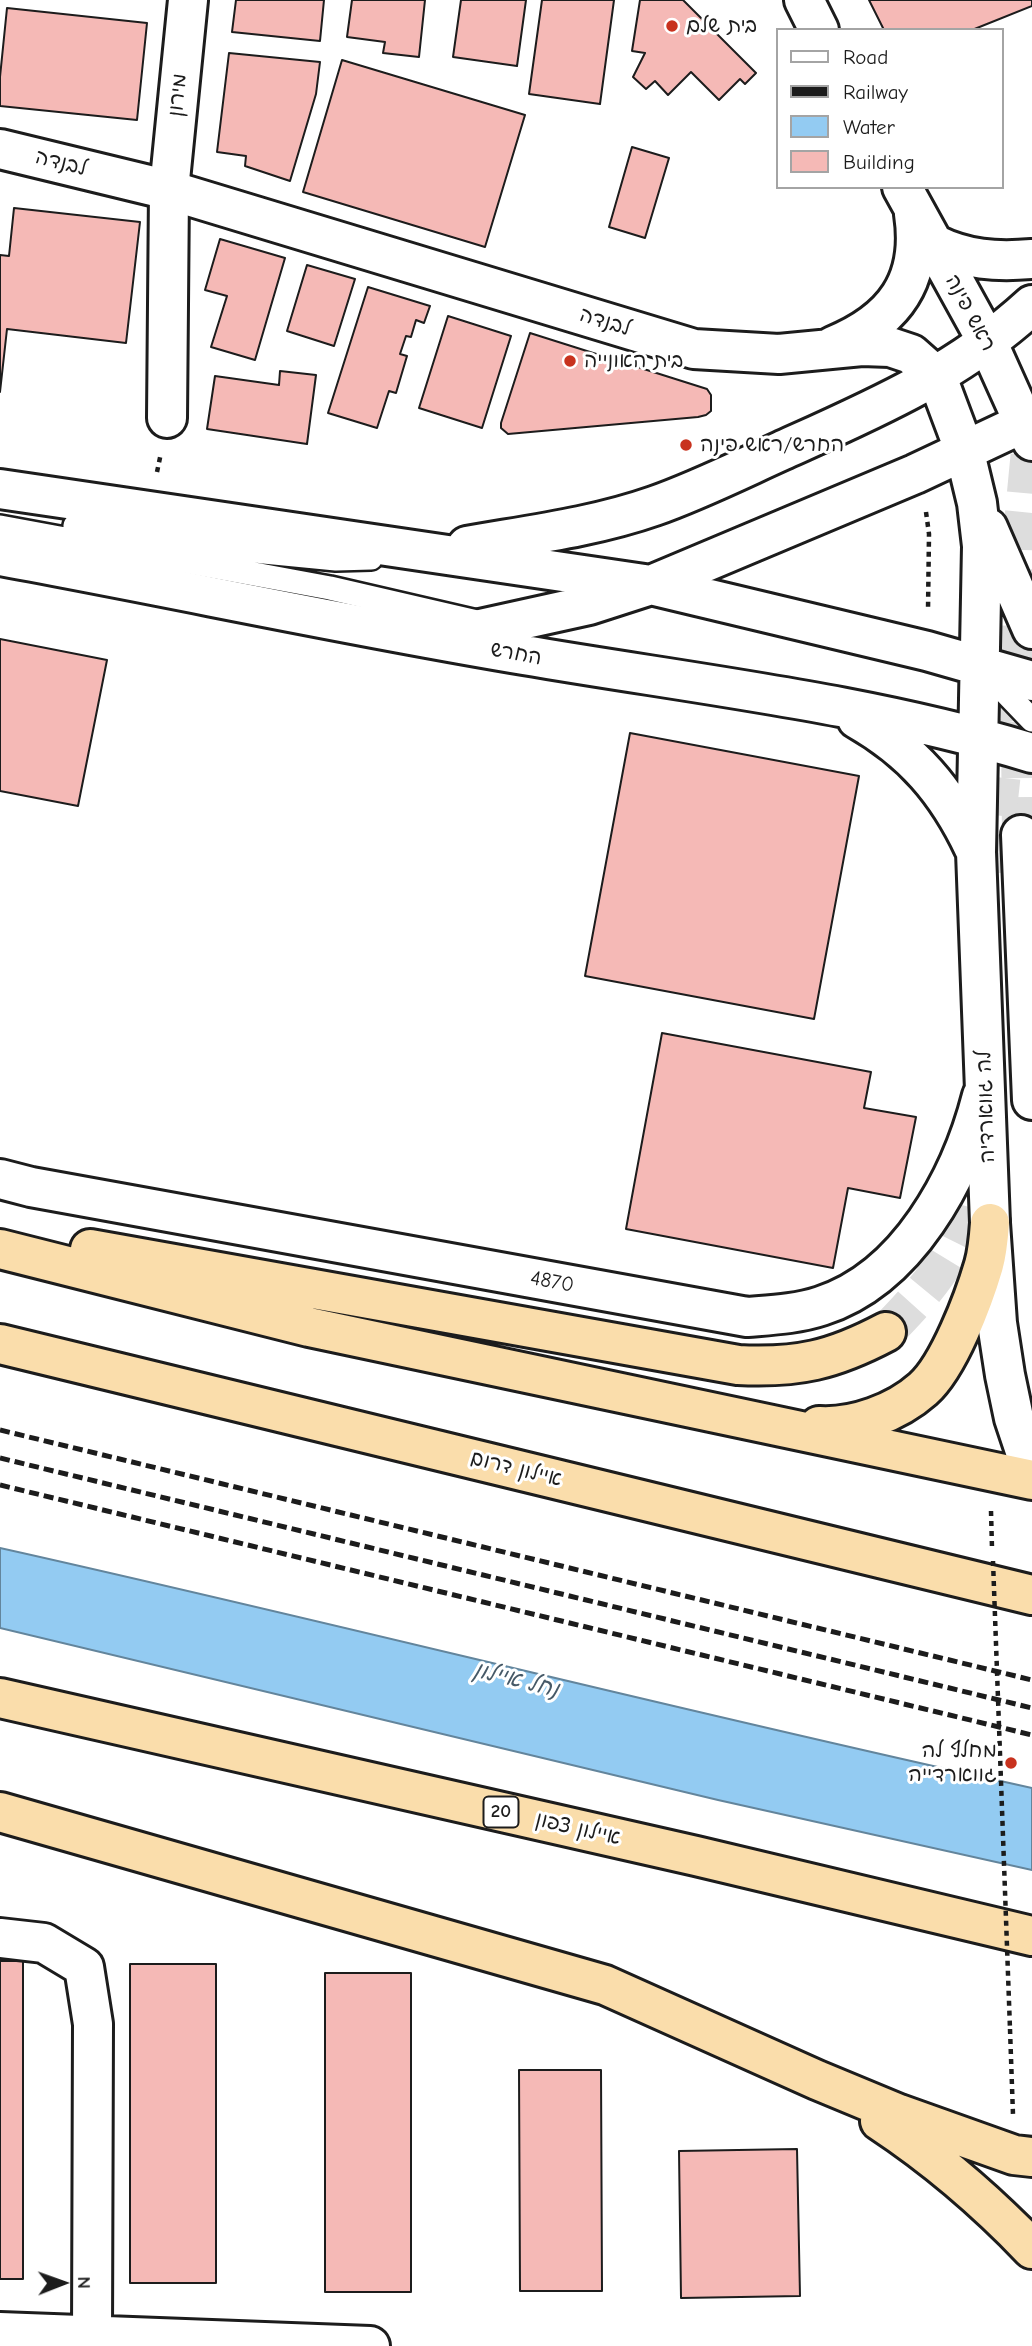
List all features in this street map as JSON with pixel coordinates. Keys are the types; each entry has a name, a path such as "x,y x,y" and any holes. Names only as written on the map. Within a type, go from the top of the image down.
{"highway":[{"path":"776,1424 825,1426 852,1423 893,1409 924,1388 945,1359 967,1311 985,1262 990,1223"},
{"path":"0,1235 160,1260 738,1365 799,1364 830,1358 855,1349 886,1332"},
{"path":"0,1250 309,1326 1032,1480"},
{"name":"איילון דרום","path":"0,1344 1032,1595"},
{"name":"איילון צפון","path":"0,1698 682,1853 1032,1936"},
{"path":"0,1812 605,1985 817,2080 899,2113 1023,2156"},
{"path":"817,2080 913,2143 1000,2216 1032,2249"}],"street":[{"name":"מירון","path":"167,418 169,190 188,0"},
{"name":"לבנדה","path":"0,149 169,190 694,349 779,354 862,346 890,348 911,354 937,377 964,449 977,503 982,546 978,737"},
{"path":"828,349 854,338 874,325 907,285 916,261 918,237 908,198"},
{"name":"ראש פינה","path":"908,198 987,341 1029,427"},
{"path":"934,244 975,259 995,261 1032,258"},
{"path":"437,552 597,522 653,506 889,402 937,377 1032,305"},
{"path":"433,640 589,605 651,585 915,474 964,449 1029,427"},
{"path":"0,489 651,585 927,651 1032,681"},
{"path":"977,503 1032,629"},
{"name":"החרש","path":"0,556 433,640 834,706 978,737 1032,753"},
{"path":"834,706 894,742 925,772 954,808 976,852"},
{"name":"לה גווארדיה","path":"978,737 976,852 990,1223 997,1323 1014,1418 1032,1472"},
{"path":"1021,835 1032,1100"},
{"name":"4870","path":"0,1179 31,1187 747,1317 794,1313 821,1307 850,1295 877,1276 903,1249 953,1177 969,1143 985,1084"},
{"path":"0,1938 44,1943 84,1967 93,2024 92,2336"},
{"path":"0,2332 370,2346"}],"lane":[{"path":"0,516 264,552 336,559 437,552"},
{"path":"0,527 330,588 495,626 627,672"},
{"path":"979,665 1032,720"}],"path":[{"path":"915,474 924,499 929,534 927,651"},
{"path":"992,1561 1010,2029 1023,2156"}],"water":[{"name":"נחל איילון","path":"0,1548 1032,1788 1032,1870 718,1800 0,1628"}],"building":[{"path":"236,0 324,0 320,41 232,32"},
{"path":"352,0 425,0 419,57 383,53 385,42 347,37"},
{"path":"461,0 526,0 517,66 453,57"},
{"path":"542,0 614,0 600,104 529,94"},
{"name":"בית שלם","path":"640,0 683,0 756,73 745,84 740,79 719,100 691,72 668,95 655,81 646,89 633,77 645,53 632,51"},
{"path":"869,0 1032,0 1032,6 977,28 883,28"},
{"path":"7,8 147,23 137,120 0,106"},
{"path":"229,53 320,62 316,94 290,181 245,166 246,156 217,152"},
{"path":"342,60 525,115 485,247 303,192"},
{"path":"632,147 669,158 645,238 609,227"},
{"path":"14,208 140,222 126,343 7,329 0,392 0,255 9,256"},
{"path":"220,239 285,258 255,360 211,347 227,296 205,290"},
{"path":"307,265 355,279 334,346 287,331"},
{"path":"368,287 430,306 424,323 416,320 411,337 406,336 400,354 407,356 396,393 389,391 377,428 328,413"},
{"path":"448,316 511,336 482,428 419,408"},
{"name":"בית האונייה","path":"530,333 707,389 711,395 711,411 698,417 508,434 501,428 501,423"},
{"path":"280,371 316,375 307,444 207,429 215,376 279,385"},
{"path":"0,639 107,660 78,806 0,791"},
{"path":"630,733 859,776 814,1019 585,976"},
{"path":"662,1033 871,1072 864,1108 916,1117 900,1198 848,1188 833,1268 626,1229"},
{"path":"0,1961 23,1961 23,2279 0,2279"},
{"path":"130,1964 216,1964 216,2283 130,2283"},
{"path":"325,1973 411,1973 411,2292 325,2292"},
{"path":"519,2070 601,2070 602,2291 520,2291"},
{"path":"797,2149 800,2296 681,2298 679,2151"}],"tunnel":[{"path":"1021,835 1019,644 1022,534 1032,430"},
{"path":"991,872 1003,763 1018,691"},
{"path":"886,1332 937,1273 961,1232 969,1209 977,1156"}],"railway":[{"path":"0,1430 1032,1680"},
{"path":"0,1458 1032,1708"},
{"path":"0,1485 1032,1735"}],"place":[{"name":"בית שלם","path":"672,26"},
{"name":"בית האונייה","path":"570,361"},
{"name":"החרש/ראש פינה","path":"686,445"},
{"name":"מחלף לה גווארדייה","path":"1011,1763"}]}
